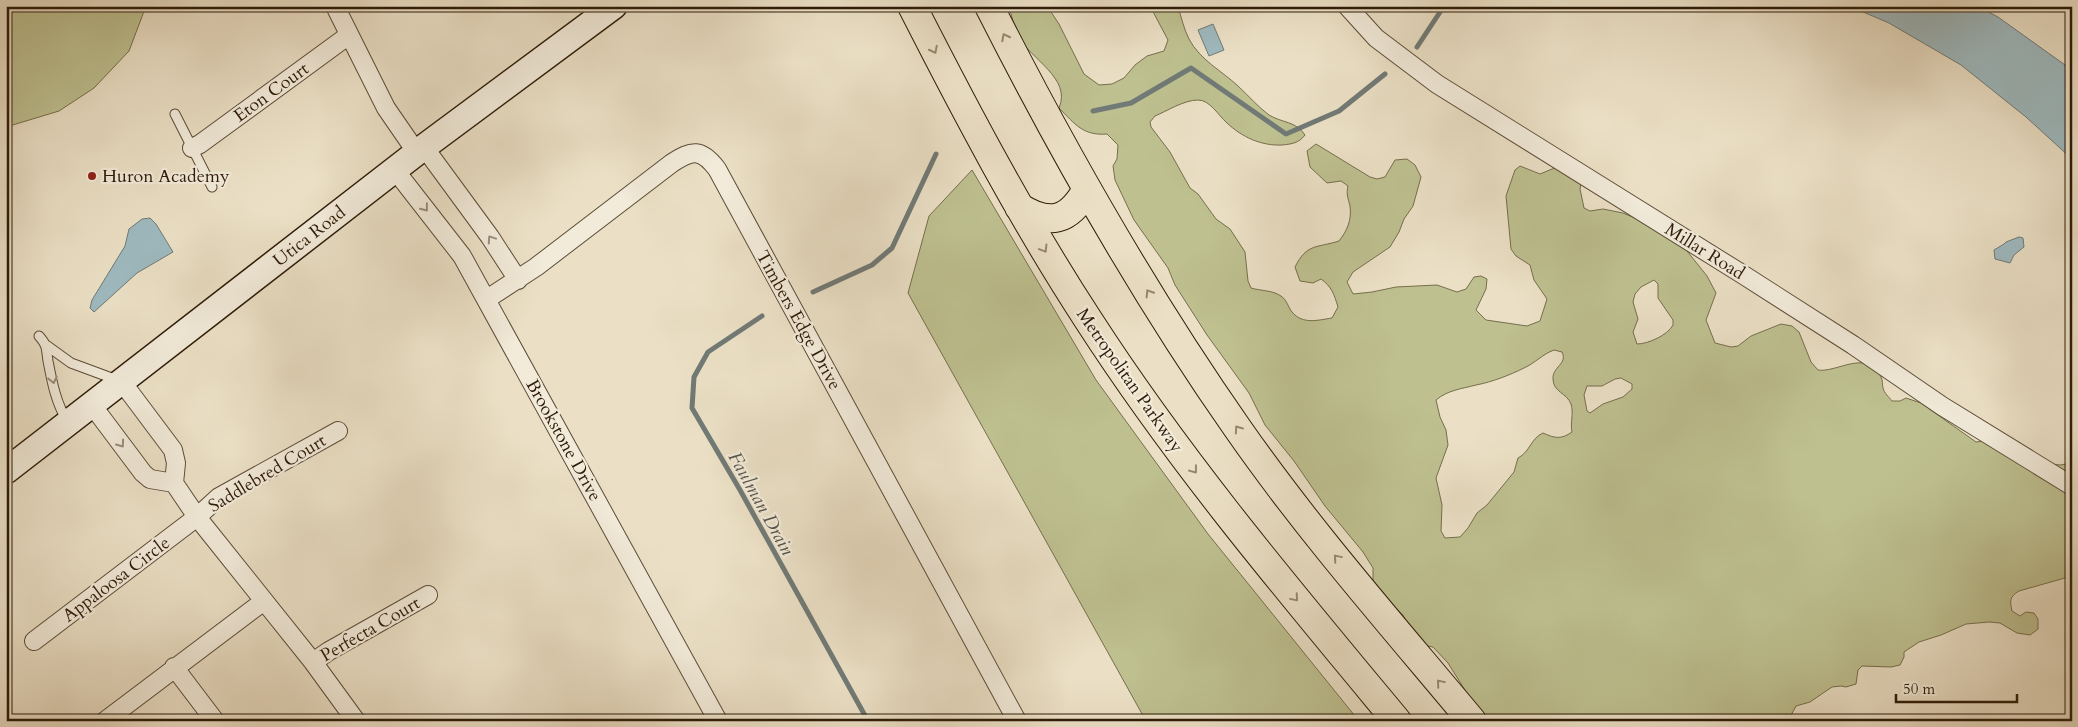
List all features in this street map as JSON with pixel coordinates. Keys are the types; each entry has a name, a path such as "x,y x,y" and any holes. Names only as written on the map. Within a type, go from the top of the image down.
{"main road":[{"name":"Utica Road","path":"6,471 420,150 614,6"},
{"name":"Metropolitan Parkway","path":"912,6 984,145 1019,207 1090,323 1170,438 1251,543 1396,721"},
{"path":"989,6 1037,100 1125,254 1179,341 1238,430 1300,514 1472,721"},
{"path":"1019,207 1034,216 1045,219 1056,218 1067,214 1075,208 1087,189"}],"street":[{"path":"335,6 386,108 490,236 518,280"},
{"name":"Millar Road","path":"1347,6 1376,38 1437,84 1750,279 1950,411 2072,486"},
{"name":"Eton Court","path":"192,148 349,35"},
{"name":"Timbers Edge Drive","path":"487,299 518,280 685,154 698,153 708,157 731,194 1017,721"},
{"name":"Brookstone Drive","path":"395,170 462,256 718,721"},
{"path":"122,382 173,450 176,464 174,483 197,517 313,662 356,721"},
{"path":"92,405 142,473 150,479 174,483"},
{"name":"Saddlebred Court","path":"197,517 219,497 338,431"},
{"name":"Appaloosa Circle","path":"34,641 197,517"},
{"name":"Perfecta Court","path":"313,662 428,595"},
{"path":"105,721 174,667 264,601"},
{"path":"174,667 215,721"}],"lane":[{"path":"175,114 212,187"},
{"path":"39,336 46,345 71,363 122,382"},
{"path":"46,345 56,396 60,409 69,423"}],"green space":[{"path":"6,6 146,6 129,51 94,88 59,111 6,127"},
{"path":"1008,6 1047,6 1059,24 1084,74 1099,85 1112,84 1124,78 1135,65 1147,56 1164,51 1168,40 1150,6 1178,6 1187,35 1199,53 1269,115 1301,130 1305,135 1292,144 1274,145 1252,140 1227,123 1206,102 1198,100 1176,106 1155,116 1150,122 1151,127 1170,152 1190,188 1198,194 1216,219 1230,229 1245,252 1248,281 1251,288 1278,294 1285,299 1292,312 1301,319 1311,321 1332,318 1338,307 1332,291 1321,279 1313,283 1300,281 1295,267 1299,259 1308,250 1339,241 1350,221 1348,186 1341,181 1327,183 1310,167 1307,151 1316,144 1370,177 1377,179 1385,177 1395,160 1407,159 1415,165 1421,177 1413,206 1390,247 1353,272 1347,282 1353,294 1396,287 1437,285 1457,292 1466,289 1474,277 1481,276 1487,279 1486,289 1476,310 1486,320 1527,326 1540,321 1547,299 1534,280 1530,265 1516,256 1511,249 1506,196 1515,170 1520,166 1540,174 1566,166 1581,183 1580,189 1584,208 1590,211 1603,209 1623,213 1654,226 1664,236 1683,246 1707,276 1716,293 1706,320 1715,343 1731,347 1738,346 1751,336 1781,324 1792,326 1799,332 1811,362 1818,370 1851,364 1868,364 1875,368 1881,377 1885,393 1892,401 1900,401 1906,398 1921,403 1976,442 1983,441 2043,463 2060,465 2072,463 2072,576 2019,591 2012,597 2012,611 2020,616 2026,612 2034,613 2038,619 2038,629 2030,635 2017,633 2000,623 1966,624 1919,642 1904,652 1900,665 1891,667 1862,666 1858,670 1856,684 1846,687 1832,687 1810,702 1796,706 1788,721 1489,721 1475,706 1448,663 1433,647 1423,645 1410,630 1403,615 1376,591 1373,580 1373,568 1363,552 1325,506 1294,461 1265,425 1249,393 1207,335 1175,285 1168,268 1134,220 1115,180 1113,166 1117,159 1118,145 1107,134 1092,133 1080,128 1059,108 1060,87 1048,69 1018,36","holes":["1654,280 1658,284 1658,298 1673,320 1673,325 1667,332 1657,338 1637,344 1633,332 1638,319 1633,302 1635,294 1641,287","1554,350 1562,352 1563,360 1555,371 1553,379 1555,387 1571,404 1572,432 1561,437 1554,437 1543,433 1539,435 1518,458 1514,472 1487,505 1477,513 1460,537 1445,538 1441,531 1442,505 1436,478 1448,445 1446,430 1440,417 1436,400 1450,392 1513,373","1621,378 1632,384 1632,389 1623,397 1603,404 1590,413 1587,411 1584,395 1587,386 1602,386"]},
{"path":"972,170 1096,380 1208,534 1359,721 1146,721 908,293 929,216"}],"water":[{"path":"1849,6 1977,6 1998,17 2072,70 2072,159 2026,117 1961,65 1889,23"},
{"path":"1213,24 1224,50 1209,56 1198,30"},
{"path":"150,218 156,224 173,252 137,273 94,312 90,308 92,300 125,246 129,229 142,219"},
{"path":"2019,237 2023,238 2024,247 2014,255 2010,263 1995,259 1994,250 2006,242"}],"waterway":[{"name":"Faulman Drain","path":"1417,47 1444,6"},
{"name":"Faulman Drain","path":"1093,111 1131,103 1191,68 1286,134 1339,111 1385,74"},
{"name":"Faulman Drain","path":"813,292 872,265 892,248 936,154"},
{"name":"Faulman Drain","path":"762,316 708,352 694,377 692,408 740,490 868,721"}],"place":[{"name":"Huron Academy","path":"92,176"}]}
